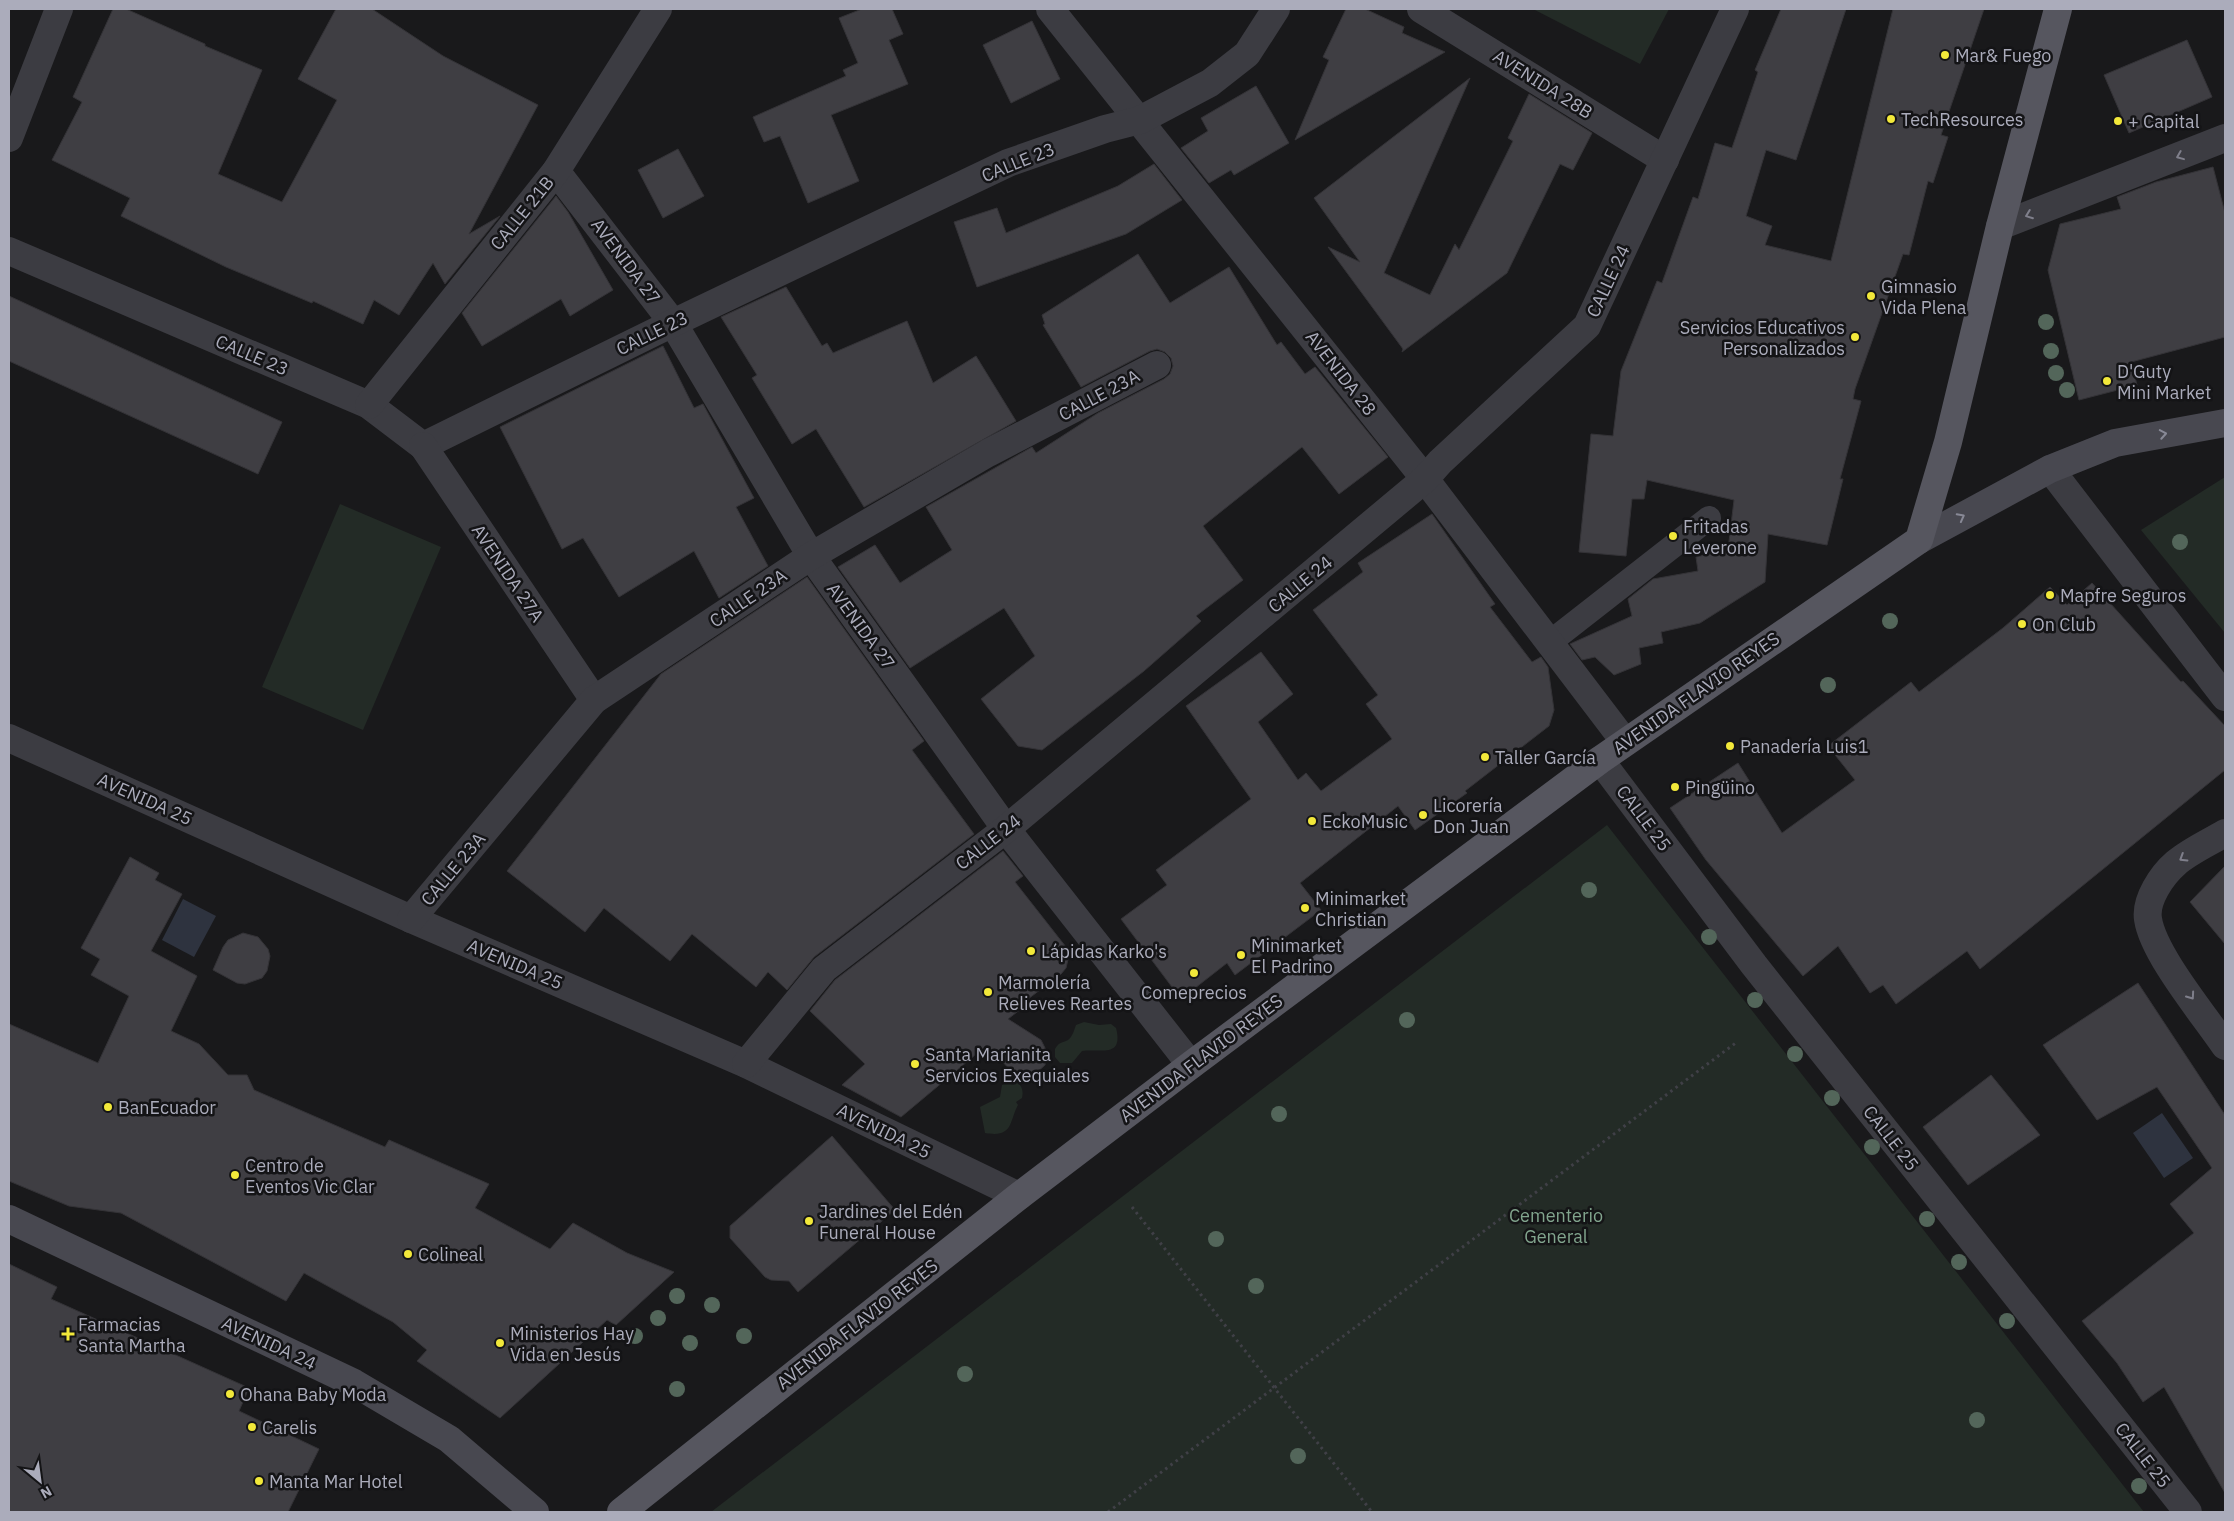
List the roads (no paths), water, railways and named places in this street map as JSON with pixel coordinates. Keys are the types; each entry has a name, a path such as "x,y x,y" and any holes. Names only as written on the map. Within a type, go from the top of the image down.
{"main road":[{"path":"1919,540 1948,442 2000,226 2058,9"},
{"name":"AVENIDA FLAVIO REYES","path":"621,1512 1019,1196 1190,1065 1600,760 1919,540 2050,469 2115,443 2225,423"},
{"name":"AVENIDA 24","path":"9,1219 354,1384 449,1439 535,1512"}],"street":[{"path":"9,138 59,9"},
{"name":"CALLE 21B","path":"369,405 556,171 658,9"},
{"name":"AVENIDA 28","path":"1050,9 1425,480 1625,742"},
{"name":"CALLE 23","path":"9,250 369,405 423,446 673,323 1008,163 1105,129 1140,120 1210,83 1247,54 1276,9"},
{"name":"AVENIDA 28B","path":"1421,9 1665,160"},
{"name":"CALLE 24","path":"746,1064 824,969 1006,829 1425,480 1440,462 1587,326 1735,9"},
{"path":"2000,226 2225,138"},
{"name":"AVENIDA 27","path":"556,171 673,323 811,556 1006,829 1190,1065"},
{"name":"CALLE 23A","path":"411,919 594,700 811,556 988,453 1157,365"},
{"name":"AVENIDA 27A","path":"423,446 594,700"},
{"path":"2050,469 2225,698"},
{"name":"AVENIDA 25","path":"9,738 411,919 746,1064 1019,1196"},
{"name":"CALLE 25","path":"1600,760 1754,965 2188,1512"},
{"path":"2225,833 2177,862 2164,876 2150,901 2148,918 2152,935 2162,955 2225,1046"}],"lane":[{"path":"1549,643 1709,518"}],"water":[{"path":"183,899 216,916 194,957 162,940"},
{"path":"2162,1113 2193,1158 2164,1178 2133,1133"}],"place":[{"name":"Mar& Fuego","path":"1945,55"},
{"name":"TechResources","path":"1891,119"},
{"name":"+ Capital","path":"2118,121"},
{"name":"Gimnasio Vida Plena","path":"1871,296"},
{"name":"Servicios Educativos Personalizados","path":"1855,337"},
{"name":"D'Guty Mini Market","path":"2107,381"},
{"name":"Fritadas Leverone","path":"1673,536"},
{"name":"Mapfre Seguros","path":"2050,595"},
{"name":"On Club","path":"2022,624"},
{"name":"Panadería Luis1","path":"1730,746"},
{"name":"Taller García","path":"1485,757"},
{"name":"Pingüino","path":"1675,787"},
{"name":"Licorería Don Juan","path":"1423,815"},
{"name":"EckoMusic","path":"1312,821"},
{"name":"Minimarket Christian","path":"1305,908"},
{"name":"Lápidas Karko's","path":"1031,951"},
{"name":"Minimarket El Padrino","path":"1241,955"},
{"name":"Comeprecios","path":"1194,973"},
{"name":"Marmolería Relieves Reartes","path":"988,992"},
{"name":"Santa Marianita Servicios Exequiales","path":"915,1064"},
{"name":"BanEcuador","path":"108,1107"},
{"name":"Centro de Eventos Vic Clar","path":"235,1175"},
{"name":"Jardines del Edén Funeral House","path":"809,1221"},
{"name":"Colineal","path":"408,1254"},
{"name":"Farmacias Santa Martha","path":"68,1334"},
{"name":"Ministerios Hay Vida en Jesús","path":"500,1343"},
{"name":"Ohana Baby Moda","path":"230,1394"},
{"name":"Carelis","path":"252,1427"},
{"name":"Manta Mar Hotel","path":"259,1481"}],"park label":[{"name":"Cementerio General","path":"1556,1225"}]}
